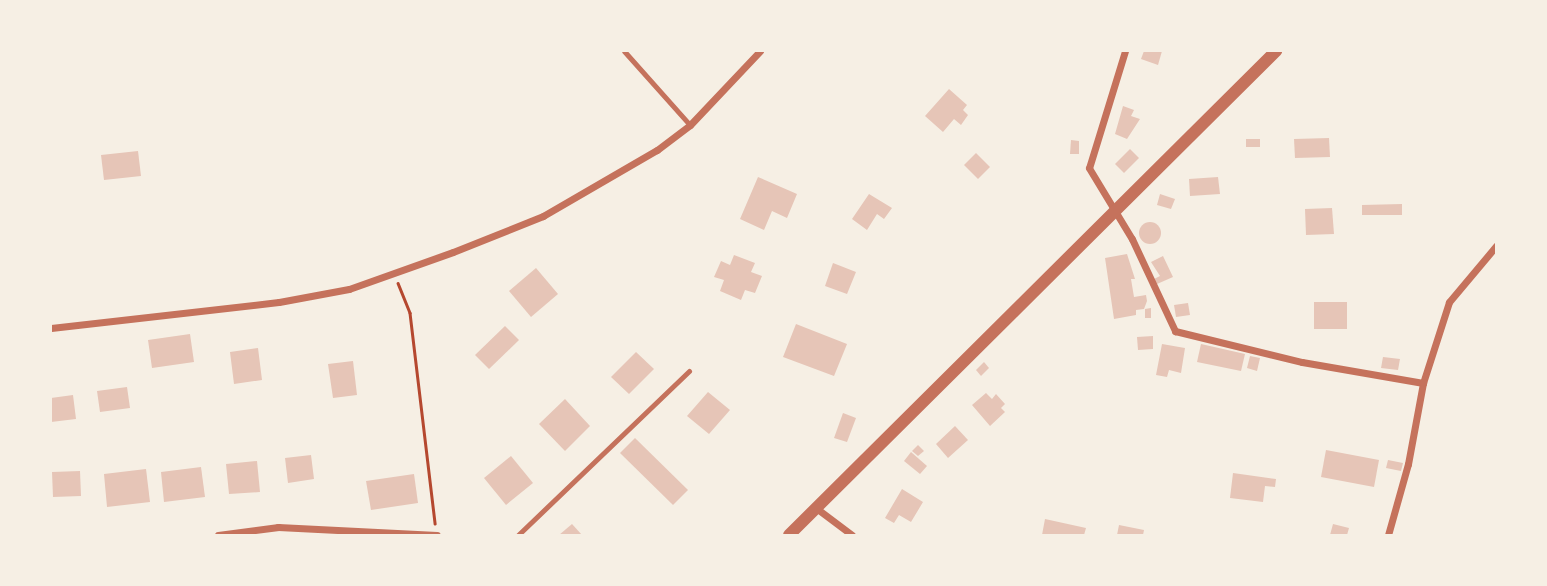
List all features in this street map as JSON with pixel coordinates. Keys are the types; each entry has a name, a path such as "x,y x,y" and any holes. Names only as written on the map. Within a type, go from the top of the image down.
{"street":[{"path":"51,328 279,302 349,289 543,216 657,150 690,125 760,51"},
{"path":"1125,51 1089,168 1115,210 1175,331 1302,362 1423,383"},
{"path":"789,535 1276,51"},
{"path":"1388,535 1408,464 1423,383 1449,302 1496,246"},
{"path":"816,508 852,535"},
{"path":"218,535 278,527 437,535"}],"lane":[{"path":"624,51 690,125"},
{"path":"518,535 689,371"}],"path":[{"path":"394,273 410,313 437,535"}],"building":[{"path":"1144,51 1162,51 1158,65 1141,59"},
{"path":"949,89 967,105 963,110 968,115 961,125 954,119 943,132 925,116"},
{"path":"1123,106 1134,110 1131,116 1140,119 1127,139 1115,134"},
{"path":"1329,138 1330,157 1295,158 1294,139"},
{"path":"1246,139 1260,139 1260,147 1246,147"},
{"path":"1071,140 1079,141 1079,154 1070,154"},
{"path":"1130,149 1139,158 1124,173 1115,164"},
{"path":"138,151 141,176 104,180 101,155"},
{"path":"976,153 990,167 978,179 964,165"},
{"path":"758,177 797,194 787,218 772,211 764,230 740,219"},
{"path":"1218,177 1220,194 1190,196 1189,179"},
{"path":"869,194 892,208 884,219 877,214 867,230 852,219"},
{"path":"1160,194 1175,199 1171,209 1157,205"},
{"path":"1402,204 1402,215 1362,215 1362,205"},
{"path":"1332,208 1334,234 1306,235 1305,209"},
{"path":"1146,222 1154,222 1161,229 1161,237 1154,244 1146,244 1139,237 1139,229"},
{"path":"1127,254 1135,279 1131,279 1134,297 1146,295 1147,301 1144,309 1136,310 1136,315 1114,319 1105,258"},
{"path":"734,255 755,263 751,272 762,276 755,293 745,290 741,300 720,291 724,280 714,277 721,261 730,265"},
{"path":"1163,256 1173,277 1157,284 1154,279 1160,276 1151,262"},
{"path":"833,263 856,272 847,294 825,286"},
{"path":"536,268 558,294 531,317 509,291"},
{"path":"1314,302 1347,302 1347,329 1314,329"},
{"path":"1188,303 1190,315 1176,317 1174,305"},
{"path":"1151,308 1151,318 1145,318 1145,309"},
{"path":"796,324 847,344 834,376 783,357"},
{"path":"505,326 519,340 489,369 475,355"},
{"path":"190,334 194,362 152,368 148,340"},
{"path":"1153,336 1153,349 1138,350 1137,337"},
{"path":"1162,344 1185,348 1181,373 1169,370 1167,377 1156,375"},
{"path":"1201,344 1245,354 1241,371 1197,362"},
{"path":"258,348 262,380 234,384 230,352"},
{"path":"636,352 654,369 629,394 611,377"},
{"path":"1250,356 1260,358 1257,371 1247,368"},
{"path":"1383,357 1400,359 1398,370 1381,368"},
{"path":"353,361 357,395 333,398 328,364"},
{"path":"984,362 989,368 981,376 976,370"},
{"path":"127,387 130,408 100,412 97,391"},
{"path":"708,392 730,410 709,434 687,416"},
{"path":"986,393 992,399 996,394 1005,404 1001,408 1005,412 990,426 972,405"},
{"path":"73,395 76,419 51,422 51,398"},
{"path":"565,399 590,426 565,451 539,424"},
{"path":"843,413 856,418 847,442 834,438"},
{"path":"955,426 968,440 948,458 936,444"},
{"path":"635,438 688,490 673,505 620,453"},
{"path":"918,445 924,451 918,456 912,451"},
{"path":"1326,450 1379,460 1374,487 1321,477"},
{"path":"911,452 927,466 920,474 904,461"},
{"path":"311,455 314,479 288,483 285,458"},
{"path":"511,456 533,483 506,505 484,478"},
{"path":"1388,460 1403,463 1401,471 1386,468"},
{"path":"257,461 260,492 229,494 226,464"},
{"path":"201,467 205,497 164,502 161,472"},
{"path":"146,469 150,502 107,507 104,474"},
{"path":"80,471 81,496 53,497 52,472"},
{"path":"1233,473 1276,479 1275,487 1265,486 1263,502 1230,498"},
{"path":"414,474 418,503 371,510 366,481"},
{"path":"902,489 923,502 911,522 899,515 894,523 885,518"},
{"path":"1045,519 1086,528 1084,535 1042,535"},
{"path":"572,524 582,535 559,535"},
{"path":"1333,524 1349,528 1347,535 1330,535"},
{"path":"1119,525 1144,530 1143,535 1117,535"}]}
